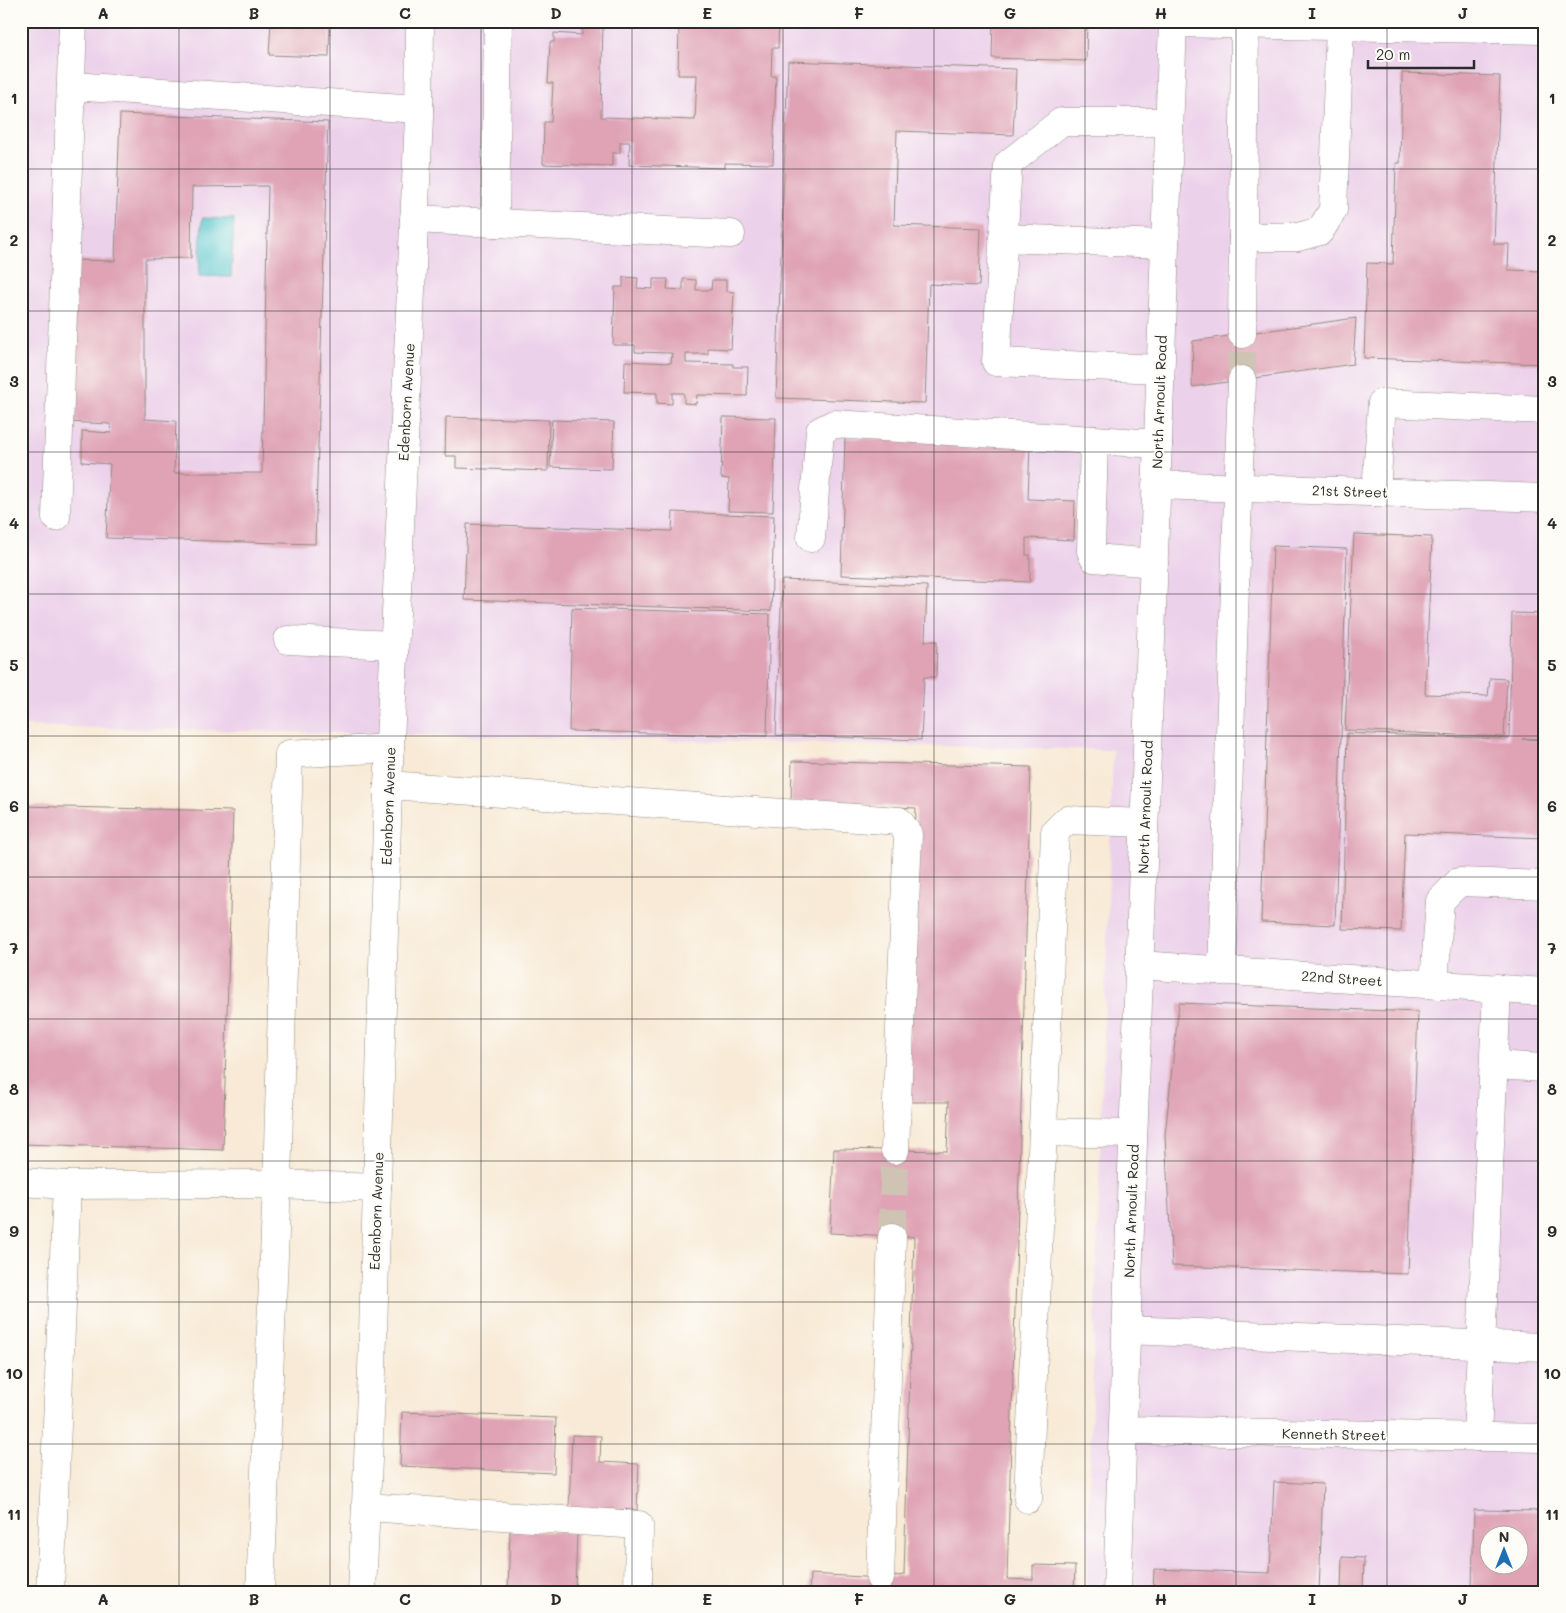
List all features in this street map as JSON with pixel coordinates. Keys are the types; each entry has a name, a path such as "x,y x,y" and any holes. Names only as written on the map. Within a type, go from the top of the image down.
{"street":[{"path":"56,517 73,21"},
{"name":"Edenborn Avenue","path":"362,1592 377,1188 388,785 419,109 420,21"},
{"path":"496,223 498,21"},
{"path":"1173,22 1340,26 1486,25 1545,30"},
{"name":"North Arnoult Road","path":"1117,1592 1173,22"},
{"path":"1242,334 1245,24"},
{"path":"1243,236 1298,237 1320,231 1333,210 1340,26"},
{"path":"71,86 419,109"},
{"path":"1160,368 996,362 1008,164 1061,122 1169,122"},
{"path":"414,219 731,234"},
{"path":"1003,238 1164,244"},
{"path":"1222,971 1242,380"},
{"path":"1376,492 1382,404 1545,410"},
{"path":"811,538 820,431 834,424 1158,444"},
{"path":"1094,440 1091,551 1094,558 1154,563"},
{"name":"21st Street","path":"1156,485 1545,498"},
{"path":"288,640 394,645"},
{"path":"260,1592 278,1184 289,754 390,748"},
{"path":"388,785 899,821 908,834 895,1150"},
{"path":"1028,1500 1055,832 1068,820 1144,823"},
{"path":"1434,984 1440,901 1459,882 1545,885"},
{"name":"22nd Street","path":"1139,965 1545,992"},
{"path":"1477,1437 1497,988"},
{"path":"1494,1066 1545,1068"},
{"path":"1043,1132 1133,1134"},
{"path":"21,1182 67,1185 278,1184 377,1188"},
{"path":"50,1592 67,1185"},
{"path":"880,1578 892,1237"},
{"path":"1126,1330 1545,1348"},
{"name":"Kenneth Street","path":"1123,1430 1545,1438"},
{"path":"366,1506 639,1525 638,1592"}],"shaded area":[{"path":"21,21 1545,21 1545,1592 1086,1592 1113,750 21,726"}],"water":[{"path":"202,218 234,219 231,277 199,276"}],"building":[{"path":"271,21 330,21 329,57 269,55"},
{"path":"583,21 603,21 601,117 695,120 697,75 678,75 679,22 779,21 778,48 772,48 771,76 776,76 773,164 725,163 725,168 629,165 630,142 620,142 620,153 612,153 612,166 543,164 544,122 551,122 553,83 548,83 550,42 554,42 554,33 582,35"},
{"path":"993,21 1087,21 1086,61 992,58"},
{"path":"788,61 1016,69 1013,135 897,131 894,225 981,228 979,286 929,284 925,403 776,398"},
{"path":"1402,73 1500,76 1494,244 1509,244 1508,270 1545,271 1545,364 1364,358 1367,263 1393,264 1396,163 1400,163"},
{"path":"120,114 328,122 315,544 106,538 110,464 82,462 82,431 111,433 110,424 66,422 71,260 115,261","holes":["268,186 262,473 174,473 176,421 145,419 145,259 191,258 192,187"]},
{"path":"623,277 638,278 637,288 653,289 653,279 668,279 667,289 683,290 683,279 696,280 696,290 711,290 712,280 726,280 726,291 734,292 731,349 708,348 708,354 686,354 686,363 733,364 733,367 748,367 747,396 697,395 696,404 684,403 684,393 672,393 672,404 657,403 657,393 624,392 625,361 671,363 672,353 635,352 635,345 613,345 615,287 623,287"},
{"path":"1356,318 1353,364 1192,387 1193,341"},
{"path":"446,417 549,420 548,471 456,468 456,456 445,456"},
{"path":"723,417 776,418 773,512 728,511 729,479 721,478"},
{"path":"552,420 614,422 612,469 550,467"},
{"path":"845,438 1030,444 1028,499 1075,501 1074,540 1026,538 1026,555 1030,555 1030,582 841,575"},
{"path":"673,512 774,516 771,611 464,600 467,524 672,531"},
{"path":"1354,534 1432,537 1425,694 1488,696 1490,678 1507,679 1504,737 1345,730"},
{"path":"1273,546 1347,549 1335,925 1261,922"},
{"path":"782,580 927,586 925,641 937,641 936,677 924,677 921,740 776,735"},
{"path":"572,608 770,614 767,736 569,731"},
{"path":"1512,613 1545,614 1545,738 1522,739 1545,740 1545,838 1405,833 1401,931 1342,929 1347,733 1509,739"},
{"path":"792,761 1031,767 1007,1579 1033,1580 1033,1565 1075,1566 1074,1592 809,1592 810,1574 880,1578 904,1575 914,1237 830,1233 834,1149 947,1151 949,1102 907,1102 916,808 791,801"},
{"path":"21,806 233,811 223,1150 21,1144"},
{"path":"1179,1003 1418,1012 1408,1274 1172,1266 1165,1135"},
{"path":"402,1412 556,1418 554,1473 400,1466"},
{"path":"572,1435 601,1436 600,1462 639,1464 637,1510 569,1508"},
{"path":"1274,1482 1323,1484 1319,1592 1153,1592 1154,1569 1270,1573"},
{"path":"1474,1510 1545,1511 1545,1590 1472,1588"},
{"path":"510,1530 577,1533 575,1592 490,1592 490,1589 508,1590"},
{"path":"1342,1557 1364,1558 1363,1592 1341,1592"}],"tunnel":[{"path":"1242,334 1242,380"},
{"path":"892,1237 895,1150"}]}
